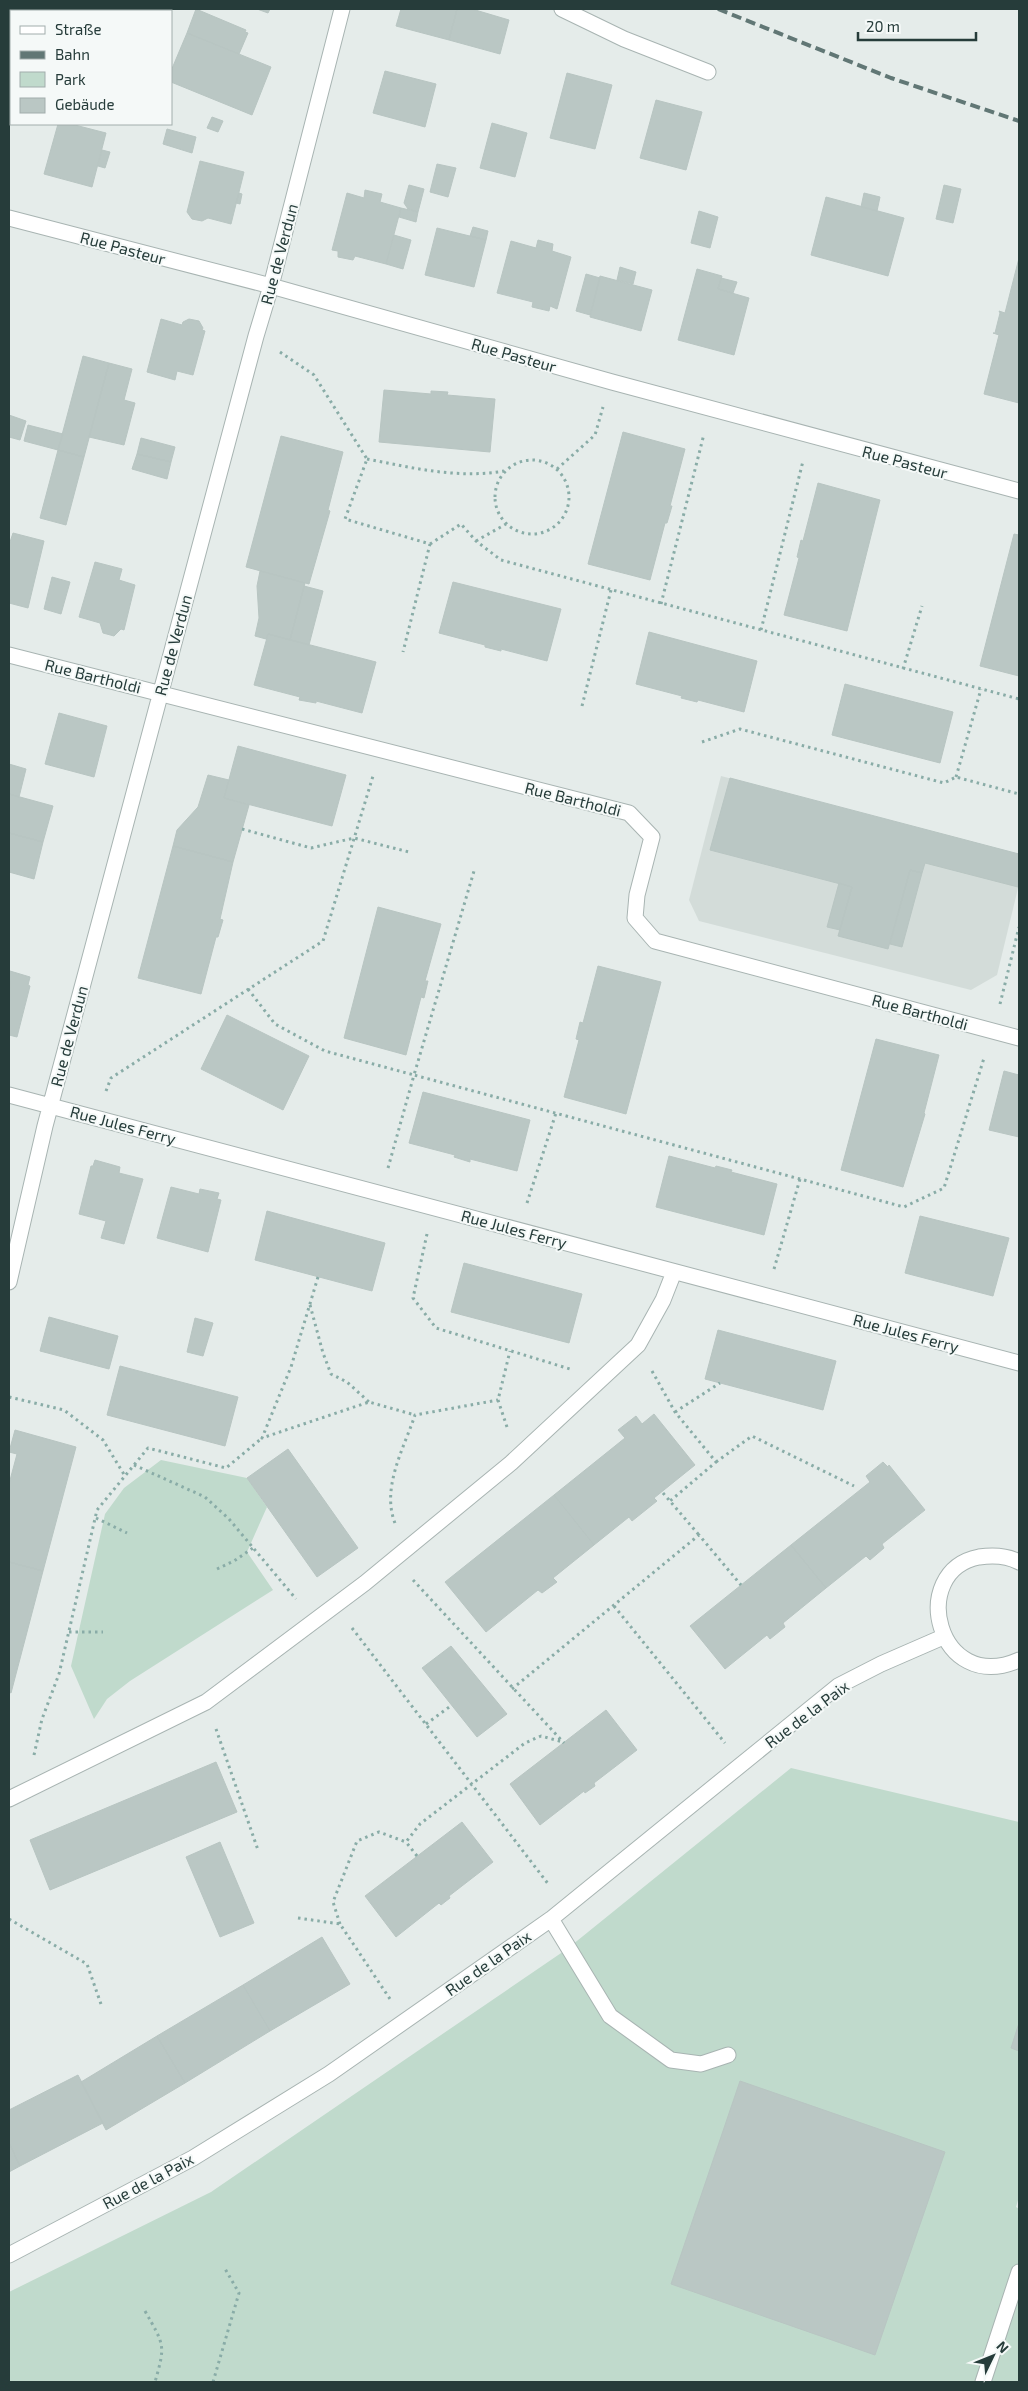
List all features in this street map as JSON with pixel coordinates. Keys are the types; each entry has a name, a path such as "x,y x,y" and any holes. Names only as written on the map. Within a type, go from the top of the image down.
{"street":[{"name":"Rue de Verdun","path":"9,1282 50,1106 271,286 342,9"},
{"path":"562,9 624,39 708,72"},
{"name":"Rue Pasteur","path":"9,218 271,286 710,409 1019,491"},
{"name":"Rue Bartholdi","path":"9,655 382,749 629,814 652,837 637,895 634,918 655,941 1019,1038"},
{"name":"Rue Jules Ferry","path":"9,1095 1019,1363"},
{"path":"9,1799 206,1702 335,1606 517,1457 638,1345 662,1300 674,1272"},
{"path":"1019,1562 1011,1558 992,1555 974,1558 957,1568 945,1582 938,1600 937,1619 943,1637 955,1652 970,1662 988,1667 1007,1666 1019,1660"},
{"name":"Rue de la Paix","path":"9,2255 193,2158 329,2074 551,1919 838,1686 881,1664 943,1637"},
{"path":"551,1919 610,2016 671,2060 701,2064 728,2054"},
{"path":"983,2382 1019,2272"}],"path":[{"path":"256,336 314,375 367,459 437,473 490,474 504,471 516,463 530,459 544,462 557,469 566,481 569,495 567,510 560,522 548,531 533,534 519,532 506,524 498,512 494,498 497,484 504,471"},
{"path":"557,469 595,435 612,382"},
{"path":"661,604 710,409"},
{"path":"761,630 809,436"},
{"path":"367,459 345,519 430,544"},
{"path":"403,652 430,544 461,524 476,541 501,560 1019,699"},
{"path":"476,541 506,524"},
{"path":"582,706 611,590"},
{"path":"904,669 922,606"},
{"path":"956,776 981,689"},
{"path":"702,742 740,729 944,782 956,776 1019,794"},
{"path":"97,1119 111,1078 323,940 382,749"},
{"path":"242,829 311,848 354,838 409,852"},
{"path":"381,1193 474,871"},
{"path":"998,1010 1019,927"},
{"path":"248,989 275,1024 325,1051 904,1207 944,1188 984,1058"},
{"path":"518,1229 556,1113"},
{"path":"766,1295 800,1179"},
{"path":"433,1207 413,1298 436,1328 602,1379"},
{"path":"262,1438 291,1367 318,1277"},
{"path":"310,1303 323,1353 332,1374 347,1382 369,1402 415,1415 498,1400"},
{"path":"638,1345 675,1412 716,1462"},
{"path":"510,1351 498,1400 517,1457"},
{"path":"675,1412 720,1383"},
{"path":"9,1397 64,1410 103,1440 125,1476"},
{"path":"26,1791 42,1719 59,1674 98,1510 148,1448 226,1468 262,1438 369,1402"},
{"path":"408,1547 391,1513 390,1490 415,1415"},
{"path":"670,1501 716,1462 752,1436 854,1486"},
{"path":"134,1465 205,1497 229,1520 315,1621"},
{"path":"663,1493 741,1585"},
{"path":"96,1518 127,1533"},
{"path":"512,1689 700,1535"},
{"path":"217,1569 234,1561 253,1548"},
{"path":"396,1557 420,1588 564,1743 541,1736 525,1743 420,1824 406,1842"},
{"path":"335,1606 566,1906"},
{"path":"614,1606 742,1764"},
{"path":"69,1632 103,1632"},
{"path":"206,1702 258,1850"},
{"path":"426,1724 452,1705"},
{"path":"405,2021 340,1924 333,1902 357,1841 379,1832 406,1842 417,1856"},
{"path":"298,1918 340,1924"},
{"path":"9,1919 86,1964 102,2007"},
{"path":"213,2382 239,2293 224,2267"},
{"path":"145,2311 161,2339 163,2353 155,2382"}],"shaded area":[{"path":"721,776 1019,854 1019,884 997,975 971,990 699,921 689,900"}],"green space":[{"path":"161,1460 247,1478 267,1507 247,1552 273,1590 130,1681 107,1699 94,1719 71,1666 105,1514 124,1488"},
{"path":"791,1768 1019,1822 1019,2197 1016,2207 1019,2209 1019,2382 9,2382 9,2292 211,2192 567,1949"}],"building":[{"path":"196,9 246,30 245,32 248,33 239,54 187,33"},
{"path":"257,9 270,9 268,13"},
{"path":"401,9 457,9 449,40 396,26"},
{"path":"457,9 472,9 509,20 500,54 449,40"},
{"path":"187,33 271,67 252,115 172,82 172,69"},
{"path":"9,37 10,64 9,64"},
{"path":"385,71 436,84 425,127 373,113"},
{"path":"567,73 612,85 595,149 550,138"},
{"path":"656,100 702,112 686,170 640,158"},
{"path":"212,117 223,121 218,132 207,128"},
{"path":"492,123 527,133 515,177 480,168"},
{"path":"58,125 75,125 106,133 92,187 44,174"},
{"path":"167,129 196,137 192,153 163,144"},
{"path":"102,150 110,152 105,168 98,166"},
{"path":"200,161 244,172 231,224 208,218 202,221 192,219 187,212"},
{"path":"437,164 456,168 448,197 430,192"},
{"path":"409,185 424,189 418,212 408,209 404,203"},
{"path":"944,185 961,189 953,223 936,219"},
{"path":"365,190 382,194 380,202 401,208 386,264 355,256 353,260 338,257 338,251 332,250 347,193 364,198"},
{"path":"239,193 242,194 240,204 236,203"},
{"path":"864,193 880,197 877,211 861,207"},
{"path":"826,197 904,218 888,276 811,255"},
{"path":"401,208 418,212 416,222 399,217"},
{"path":"699,211 718,217 710,248 691,243"},
{"path":"473,227 488,231 486,240 470,236"},
{"path":"437,228 486,240 474,287 425,275"},
{"path":"394,235 411,240 403,269 386,264"},
{"path":"538,240 553,244 552,251 571,257 557,309 550,306 549,311 532,307 533,302 497,293 511,241 536,248"},
{"path":"1019,258 1019,403 984,394 999,335 993,333 995,333 999,311 1005,313"},
{"path":"620,267 636,272 633,284 617,280"},
{"path":"697,269 722,276 718,289 749,298 734,355 678,340"},
{"path":"586,274 600,278 590,315 576,311"},
{"path":"600,276 652,290 641,331 590,317"},
{"path":"721,278 737,282 733,293 718,289"},
{"path":"161,319 182,325 183,322 189,319 199,321 203,328 202,330 205,331 193,375 177,371 175,380 147,372"},
{"path":"83,356 109,363 84,457 58,450"},
{"path":"109,363 132,369 124,400 135,403 124,445 89,437"},
{"path":"384,390 431,394 431,391 448,392 447,395 495,399 490,452 379,442"},
{"path":"9,415 26,421 20,440 9,437"},
{"path":"28,425 63,434 58,450 24,441"},
{"path":"623,432 685,449 670,506 672,506 667,523 665,523 650,580 588,564"},
{"path":"281,436 343,452 328,510 330,511 309,584 246,567"},
{"path":"141,438 175,447 171,462 137,454"},
{"path":"58,450 84,457 66,525 40,518"},
{"path":"137,454 171,462 167,479 132,469"},
{"path":"818,483 880,500 847,631 784,615 799,558 797,557 801,540 803,541"},
{"path":"13,533 44,541 28,608 9,603 9,545"},
{"path":"1014,534 1019,535 1019,676 980,666"},
{"path":"95,562 122,569 119,580 135,585 124,630 121,629 114,636 103,633 100,623 79,617"},
{"path":"260,571 305,583 290,640 268,634 266,639 255,636 259,618 257,586"},
{"path":"52,577 70,582 61,614 44,609"},
{"path":"453,582 561,609 547,661 501,649 501,651 485,647 485,645 439,633"},
{"path":"304,586 323,591 309,645 290,640"},
{"path":"649,632 757,661 744,712 698,700 697,702 681,698 682,696 636,684"},
{"path":"268,634 376,662 362,713 316,701 316,703 299,700 300,697 254,685"},
{"path":"845,684 953,712 940,763 832,735"},
{"path":"59,713 107,726 94,777 45,764"},
{"path":"238,746 346,775 332,826 224,798"},
{"path":"9,764 26,769 19,797 9,794"},
{"path":"208,775 229,780 224,798 249,805 233,862 173,846 177,830 198,807"},
{"path":"730,778 1019,854 1018,887 925,863 922,873 910,870 888,949 838,936 852,887 710,850"},
{"path":"9,794 53,806 43,842 9,833"},
{"path":"9,833 43,842 34,879 9,872"},
{"path":"173,846 233,862 220,919 223,920 218,937 216,937 201,994 138,978"},
{"path":"910,870 922,873 902,947 890,944"},
{"path":"839,883 852,887 840,930 827,927"},
{"path":"378,907 441,924 425,981 428,981 424,998 421,997 406,1055 344,1038"},
{"path":"598,966 661,982 626,1114 564,1097 579,1040 576,1039 580,1022 583,1023"},
{"path":"10,971 30,977 28,985 30,986 17,1037 9,1035"},
{"path":"227,1015 309,1056 283,1110 201,1069"},
{"path":"876,1039 939,1055 925,1114 903,1187 841,1170"},
{"path":"1004,1071 1019,1075 1019,1137 989,1130"},
{"path":"423,1092 530,1120 517,1171 470,1159 470,1162 454,1157 455,1155 409,1143"},
{"path":"669,1156 715,1168 716,1166 732,1170 731,1172 777,1184 764,1235 656,1207"},
{"path":"95,1160 120,1167 119,1173 143,1179 124,1244 101,1238 106,1221 79,1214 91,1166 93,1166"},
{"path":"171,1187 199,1194 200,1189 219,1193 217,1199 221,1200 208,1252 157,1238"},
{"path":"267,1211 385,1243 372,1291 255,1260"},
{"path":"920,1216 1009,1238 993,1296 905,1273"},
{"path":"464,1263 582,1294 569,1343 451,1312"},
{"path":"49,1317 118,1336 109,1369 40,1351"},
{"path":"195,1318 213,1323 203,1356 187,1352"},
{"path":"718,1330 836,1361 823,1410 705,1379"},
{"path":"120,1366 238,1397 225,1446 107,1415"},
{"path":"654,1414 695,1465 654,1498 657,1501 632,1521 629,1517 594,1545 554,1495 625,1438 618,1430 636,1416 642,1424"},
{"path":"15,1430 76,1447 43,1571 9,1562 9,1484 17,1454 9,1452"},
{"path":"288,1449 358,1548 317,1577 247,1478"},
{"path":"883,1462 888,1467 889,1465 925,1510 882,1544 884,1548 870,1560 866,1556 826,1588 791,1545 870,1482 866,1476"},
{"path":"554,1495 594,1545 553,1578 557,1582 542,1593 538,1590 486,1632 445,1582"},
{"path":"791,1545 826,1588 783,1623 785,1627 770,1639 767,1635 725,1669 690,1626"},
{"path":"9,1562 43,1571 11,1693 9,1692"},
{"path":"451,1646 507,1714 477,1737 422,1668"},
{"path":"606,1710 637,1750 594,1783 595,1786 585,1793 584,1791 540,1825 510,1784"},
{"path":"216,1762 237,1812 50,1890 30,1840"},
{"path":"462,1822 493,1862 449,1896 450,1898 441,1905 439,1903 396,1937 365,1896"},
{"path":"220,1842 254,1923 220,1937 186,1857"},
{"path":"322,1937 350,1984 270,2031 243,1985"},
{"path":"243,1985 270,2031 185,2083 157,2036"},
{"path":"1019,2023 1019,2051 1011,2048"},
{"path":"157,2036 185,2083 106,2130 81,2082"},
{"path":"78,2075 103,2123 20,2166 9,2143 9,2110"},
{"path":"740,2081 945,2152 875,2355 671,2284"},
{"path":"9,2143 20,2166 9,2172"}],"railway":[{"path":"718,9 891,78 1019,121"}]}
